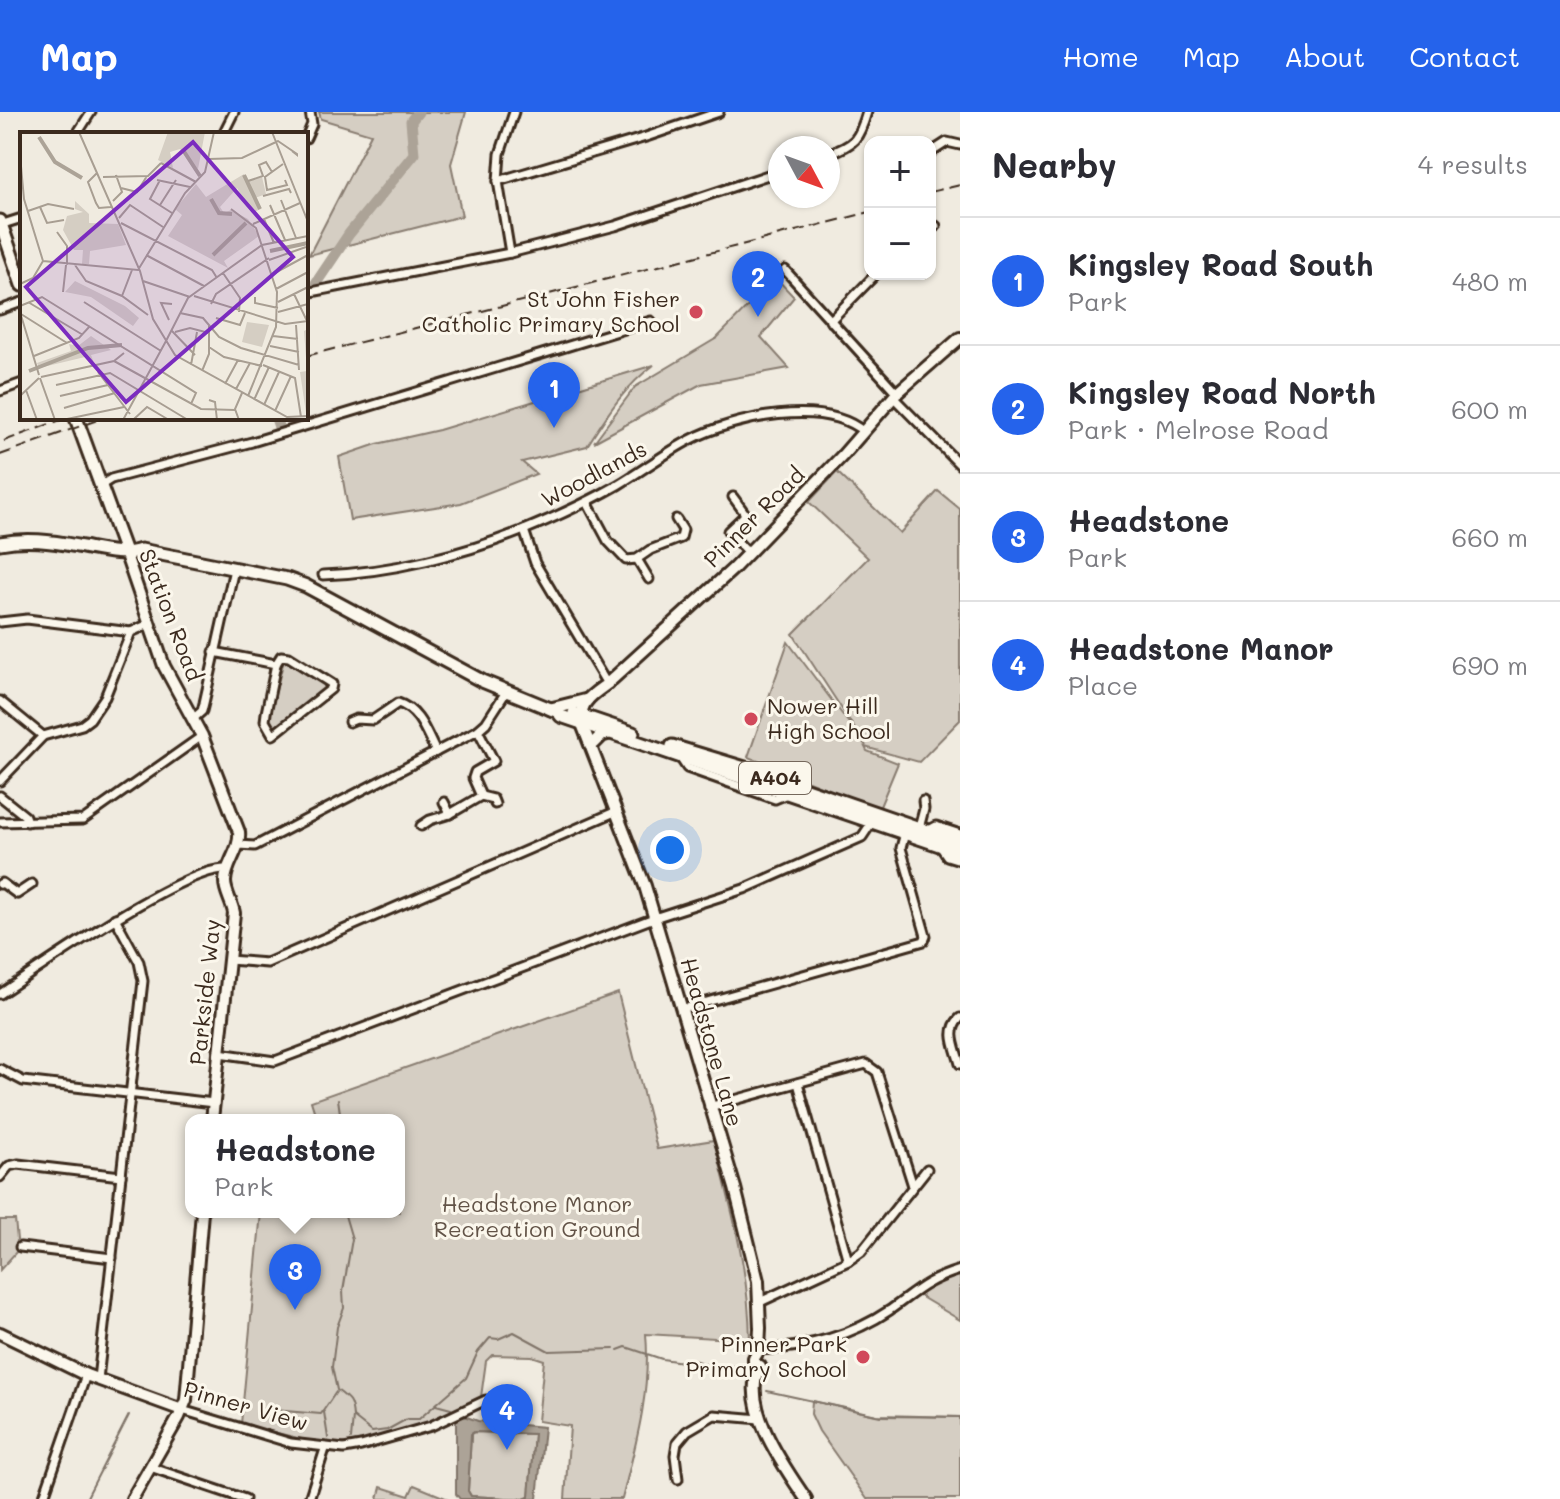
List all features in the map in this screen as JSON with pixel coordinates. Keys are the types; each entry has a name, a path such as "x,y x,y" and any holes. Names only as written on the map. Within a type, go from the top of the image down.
{"main road":[{"path":"0,223 20,279"},
{"name":"Station Road","path":"77,420 130,552"},
{"name":"A404","path":"0,543 25,539 130,552 141,550 287,579 306,586 506,692 554,710 561,716 585,721 960,842"},
{"path":"554,710 590,698"},
{"name":"A404","path":"585,721 609,733 749,775 787,794 960,852"},
{"path":"594,746 601,736 609,733"}],"street":[{"path":"78,132 91,112"},
{"path":"224,132 234,112"},
{"path":"308,133 312,124 310,112"},
{"path":"510,253 498,181 500,154 514,112"},
{"path":"498,181 719,112"},
{"path":"840,150 855,142 867,112"},
{"path":"936,149 947,142 960,145"},
{"path":"308,293 510,253 615,226 768,175"},
{"path":"0,223 20,218"},
{"path":"785,270 960,465"},
{"path":"830,321 870,280"},
{"path":"0,310 20,303"},
{"path":"105,484 111,479 651,321"},
{"name":"Pinner Road","path":"590,698 748,553 864,432 895,395 960,338"},
{"path":"0,391 20,385"},
{"name":"Woodlands","path":"323,575 334,578 405,565 524,530 587,502 691,439 741,421 803,414 832,415 852,422 864,432"},
{"path":"733,497 744,516 728,531 748,553"},
{"path":"587,502 608,541 626,560 637,559 650,550 681,538 683,530 676,519"},
{"path":"524,530 535,563 607,684"},
{"name":"Station Road","path":"130,552 149,624 167,674 202,736 239,832 238,845"},
{"path":"637,559 649,579"},
{"path":"194,718 202,711 234,569"},
{"path":"0,622 27,619 131,632 149,624"},
{"path":"0,781 43,736 82,725 90,719 105,697 131,632"},
{"path":"214,652 276,664"},
{"path":"281,656 289,657 332,684 331,689 273,735 265,721 276,664 281,656"},
{"path":"0,994 115,918 208,870 227,869 238,845 255,846 478,730 506,692"},
{"path":"585,721 590,698"},
{"path":"0,701 43,736"},
{"path":"349,722 356,719 373,720 398,703 405,705 416,713 436,752"},
{"name":"Headstone Lane","path":"585,721 645,886 748,1238 760,1302 758,1352 754,1358 760,1419 774,1454 806,1499"},
{"path":"478,730 494,761 475,772 473,778 481,796"},
{"path":"0,822 83,820 202,736"},
{"path":"679,756 687,768 775,799 787,794"},
{"path":"0,796 25,816 27,822"},
{"path":"421,826 481,796 493,799 495,804"},
{"path":"923,801 923,830 936,826 960,834"},
{"path":"444,802 450,814"},
{"path":"229,960 267,963 617,811"},
{"path":"219,1053 275,1061 654,918 744,889 799,867 862,837 872,822"},
{"path":"682,1009 924,941 926,936 901,848 905,833"},
{"path":"939,845 947,856 960,860"},
{"name":"Parkside Way","path":"213,1114 234,913 225,887 227,869"},
{"path":"0,884 17,894 32,884"},
{"path":"98,1379 143,981 139,962 115,918"},
{"path":"960,1018 952,1031 960,1064"},
{"path":"709,1107 866,1064 877,1072 913,1186"},
{"path":"0,1069 23,1081 214,1103"},
{"path":"798,1083 848,1261"},
{"path":"0,1177 9,1166 18,1164 121,1176"},
{"path":"760,1302 861,1252 927,1169"},
{"path":"132,1499 182,1410 189,1378 202,1218"},
{"path":"20,1247 112,1258"},
{"path":"758,1352 809,1346 851,1332 890,1310 933,1278 960,1270"},
{"name":"Pinner View","path":"1,1336 86,1375 182,1410 291,1443 325,1449 361,1446 400,1436 450,1419 486,1400"},
{"path":"43,1499 86,1375"},
{"path":"678,1479 677,1443 687,1431 714,1415 760,1419"},
{"path":"309,1499 325,1449"},
{"path":"150,1467 245,1499"}],"green space":[{"path":"319,112 466,112 451,164 462,216 309,255 371,134 321,119"},
{"path":"776,278 794,297 761,337 789,368 701,384 594,442 635,387 717,338"},
{"path":"654,365 625,392 587,446 522,462 536,474 461,503 350,520 339,457"},
{"path":"837,472 900,533 938,491 960,509 960,720 919,762 865,747 867,751 898,763 879,809 748,757 788,642 866,746 793,634 868,558 809,502"},
{"path":"284,660 325,681 323,691 279,728 268,721"},
{"name":"Headstone Manor Recreation Ground","path":"618,993 657,1149 714,1140 743,1263 750,1340 646,1334 644,1397 622,1499 565,1499 570,1426 538,1421 544,1360 532,1356 492,1355 486,1361 481,1397 428,1423 387,1436 330,1446 241,1424 260,1218 405,1218 405,1114 315,1114 311,1101"},
{"path":"0,1220 15,1220 18,1250 0,1270"},
{"path":"960,1275 960,1320 918,1295 937,1282"},
{"path":"812,1401 880,1416 960,1417 960,1499 867,1499 819,1431 811,1414"},
{"path":"471,1434 534,1434 529,1497 471,1496 468,1491"},
{"path":"414,1485 448,1499 378,1499 381,1487 409,1496"}],"shaded area":[{"path":"461,1415 478,1421 544,1427 537,1499 524,1499 460,1499 456,1494 456,1420","holes":["471,1434 534,1434 529,1497 471,1496 468,1491"]}],"waterway":[{"path":"308,295 349,234 414,154 411,121 418,112"},
{"path":"277,420 279,427"},
{"path":"338,1099 340,1114"},
{"path":"346,1218 352,1239 343,1291 344,1308 337,1327 332,1367 337,1390 349,1401 353,1417 372,1432 387,1430 407,1419 419,1419 466,1378 478,1352 490,1338 498,1339 514,1332 549,1351 614,1349"},
{"path":"618,1350 626,1347 662,1359 693,1360 715,1367 734,1366"},
{"path":"767,1391 877,1415 960,1417"},
{"path":"261,1409 321,1414 336,1392"},
{"path":"436,1405 451,1409"},
{"path":"324,1412 328,1438"},
{"path":"86,1499 129,1415"},
{"path":"351,1439 353,1417"}],"railway":[{"path":"936,191 960,185"},
{"path":"308,355 864,214"},
{"path":"4,441 61,420"},
{"path":"0,455 97,420"}],"place":[{"name":"St John Fisher Catholic Primary School","path":"696,312"},
{"name":"Kingsley Road North","path":"758,317"},
{"name":"Kingsley Road South","path":"554,428"},
{"name":"Nower Hill High School","path":"751,719"},
{"name":"Headstone","path":"295,1310"},
{"name":"Pinner Park Primary School","path":"863,1357"},
{"name":"Headstone Manor","path":"507,1450"}]}
